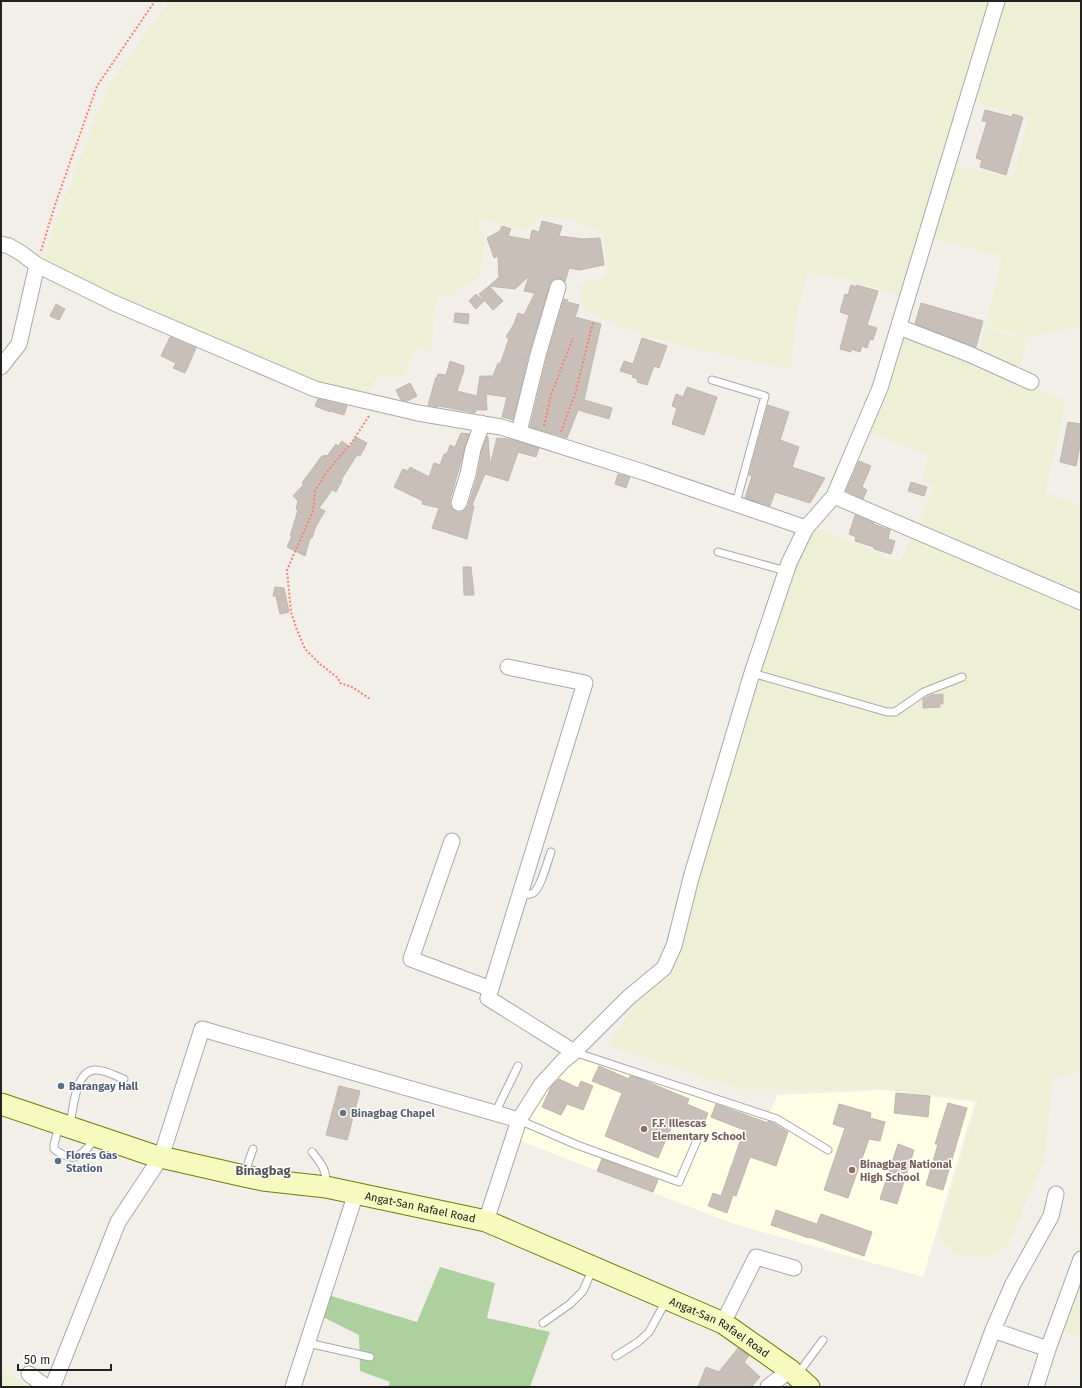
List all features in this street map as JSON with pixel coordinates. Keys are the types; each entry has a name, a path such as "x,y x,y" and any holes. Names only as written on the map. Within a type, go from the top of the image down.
{"main road":[{"name":"Angat-San Rafael Road","path":"1,1104 161,1156 262,1180 326,1187 486,1221 723,1323 798,1378"}],"street":[{"path":"486,1221 519,1120 541,1085 562,1062 629,997 664,968 674,946 691,878 752,674 786,571 806,528 834,496 880,388 997,1"},
{"path":"1,244 9,246 37,265 114,303 315,389 418,413 501,427 736,503 806,528"},
{"path":"1,367 18,344 37,265"},
{"path":"518,432 558,287"},
{"path":"899,327 969,354 1031,382"},
{"path":"459,503 468,474 473,449 481,428 481,423"},
{"path":"834,496 1081,602"},
{"path":"508,667 586,683 488,998 574,1052"},
{"path":"452,841 411,959 491,989"},
{"path":"51,1387 118,1222 161,1156 202,1029 519,1120"},
{"path":"294,1387 356,1193"},
{"path":"972,1387 1012,1284 1051,1216 1056,1194"},
{"path":"723,1323 756,1257 794,1268"},
{"path":"1036,1387 1048,1349 1081,1259"},
{"path":"993,1330 1048,1349"},
{"path":"29,1374 46,1387"},
{"path":"768,1387 798,1378"}],"lane":[{"path":"712,380 765,396 736,503"},
{"path":"718,552 786,571"},
{"path":"752,674 886,712 895,712 924,692 962,678"},
{"path":"520,893 528,895 532,894 537,889 551,852"},
{"path":"574,1052 777,1119 828,1150"},
{"path":"495,1112 518,1066"},
{"path":"97,1136 80,1156 71,1157 54,1149 54,1145 65,1125 81,1080 85,1073 94,1070 124,1079"},
{"path":"519,1120 577,1145 679,1182 698,1138"},
{"path":"244,1176 253,1149"},
{"path":"312,1152 322,1163 325,1169 327,1176 326,1187"},
{"path":"543,1323 570,1304 583,1291 593,1268"},
{"path":"616,1356 638,1342 649,1332 666,1299"},
{"path":"798,1378 824,1340"},
{"path":"308,1343 370,1357"}],"path":[{"path":"37,265 55,205 97,86 155,1"},
{"path":"556,444 576,390 593,322"},
{"path":"540,439 542,436 551,395 573,338"},
{"path":"370,699 352,687 340,683 338,678 320,664 305,649 291,612 287,570 313,511 315,491 326,473 352,442 378,403"}],"shaded area":[{"path":"169,1 988,1 901,296 847,280 808,273 798,309 790,369 698,350 633,332 583,309 579,288 586,282 603,280 608,270 603,232 565,218 541,217 527,230 479,219 479,229 485,241 479,277 452,295 438,295 433,318 432,354 417,347 403,377 378,375 367,395 318,382 98,290 43,264 43,258 65,197 108,87"},
{"path":"1004,1 1081,1 1081,327 1027,337 986,324 1002,257 932,238 953,166 1013,177 1029,117 973,102 999,13"},
{"path":"984,327 1027,340 1017,380 1065,401 1059,436 1045,493 1079,505 1081,504 1081,1073 1077,1072 1053,1080 1044,1160 1008,1246 988,1257 954,1254 938,1236 978,1100 880,1089 739,1090 608,1045 642,994 673,963 751,699 773,637 792,565 815,527 899,563 918,525 933,487 922,481 928,455 867,431 903,336 976,360"},
{"path":"574,1057 768,1118 777,1095 884,1090 975,1102 923,1277 731,1223 518,1140 547,1084"},
{"path":"1081,1239 1081,1339 1050,1323"},
{"path":"1,1368 29,1387 1,1387"}],"green space":[{"path":"440,1267 495,1283 487,1318 550,1332 530,1387 388,1387 390,1382 360,1371 359,1335 321,1316 328,1295 417,1322"}],"building":[{"path":"985,110 1012,117 1013,114 1023,117 1006,175 980,167 982,160 976,158 987,122 982,121"},
{"path":"542,221 562,226 559,236 584,239 600,238 604,265 579,270 569,268 565,282 556,278 552,280 529,353 513,420 502,417 507,397 486,394 487,410 476,410 475,413 428,405 436,377 437,378 438,374 446,375 450,361 464,366 457,391 477,396 480,376 485,376 486,382 486,376 493,376 498,363 500,364 509,339 506,337 514,324 518,313 524,315 535,293 524,291 529,276 515,289 489,286 499,277 498,256 494,258 487,238 500,231 502,226 511,229 508,236 530,240 532,230 539,232"},
{"path":"851,285 878,291 867,325 877,328 873,340 870,339 867,348 862,346 860,352 851,349 851,352 840,349 849,315 840,312 845,294 848,295"},
{"path":"489,286 503,301 493,310 479,294"},
{"path":"476,294 484,301 476,309 469,301"},
{"path":"564,299 568,300 567,302 579,305 575,317 601,324 584,400 612,408 609,419 578,410 567,438 530,427 547,357"},
{"path":"921,303 983,321 976,347 915,324"},
{"path":"56,304 65,309 59,320 50,316"},
{"path":"455,313 469,314 468,324 454,322"},
{"path":"170,337 196,348 185,373 173,368 176,363 161,356"},
{"path":"642,338 667,346 659,368 654,366 647,385 637,382 638,379 632,377 633,375 620,371 624,361 633,364"},
{"path":"410,383 417,396 407,401 401,400 396,390"},
{"path":"687,387 717,397 704,435 672,424 677,408 672,406 676,394 683,397"},
{"path":"318,399 347,406 344,415 330,412 315,406"},
{"path":"768,405 789,412 780,440 799,447 792,467 825,478 810,503 775,492 770,506 745,498 752,476 749,475"},
{"path":"1068,422 1081,424 1081,440 1076,466 1060,462"},
{"path":"461,433 469,434 450,500 452,509 457,512 465,510 468,506 487,436 490,465 497,438 508,439 539,448 536,457 518,452 508,481 485,474 472,505 474,506 467,539 432,528 439,508 422,504 423,501 394,487 403,469 408,471 410,467 429,477 434,463 440,465 444,454 447,454 450,445 455,447"},
{"path":"356,437 367,443 360,456 357,455 341,480 342,481 336,492 332,490 319,508 325,511 316,526 312,538 310,538 305,556 287,547 292,536 290,536 298,510 296,509 298,501 293,496 304,484 302,483 321,457 325,455 327,456 336,444 338,446 342,441 350,447"},
{"path":"859,461 871,466 862,487 867,490 863,499 846,491"},
{"path":"618,474 630,477 626,488 615,484"},
{"path":"911,482 927,487 924,496 908,491"},
{"path":"855,515 890,530 888,539 895,541 891,554 855,541 856,537 849,534"},
{"path":"463,567 471,567 474,595 464,595"},
{"path":"275,587 284,588 289,612 280,614 276,596 273,596"},
{"path":"943,694 943,704 939,704 940,707 923,708 923,699 931,695"},
{"path":"599,1066 629,1079 630,1076 641,1079 689,1099 687,1104 708,1113 702,1128 681,1119 680,1121 675,1119 658,1158 605,1136 622,1093 592,1081"},
{"path":"559,1079 578,1088 581,1081 593,1086 583,1110 567,1104 561,1115 542,1107 551,1087"},
{"name":"Binagbag Chapel","path":"339,1086 360,1091 347,1140 326,1135"},
{"path":"896,1093 930,1096 928,1117 894,1113"},
{"path":"948,1103 967,1108 943,1190 926,1185 938,1144 935,1144"},
{"path":"716,1104 768,1123 768,1121 788,1132 776,1166 750,1157 736,1196 733,1195 727,1213 708,1206 713,1193 721,1196 744,1130 711,1117"},
{"path":"839,1104 871,1113 870,1118 885,1122 880,1141 869,1139 848,1198 824,1190 845,1128 833,1124"},
{"path":"898,1144 914,1150 897,1204 880,1199"},
{"path":"602,1159 658,1180 653,1192 597,1171"},
{"path":"776,1210 817,1224 821,1214 872,1232 864,1256 771,1225"},
{"path":"738,1348 749,1356 744,1362 760,1377 751,1387 698,1387 706,1367 719,1372"}],"place":[{"name":"Barangay Hall","path":"61,1086"},
{"name":"Binagbag Chapel","path":"343,1113"},
{"name":"F.F. Illescas Elementary School","path":"644,1129"},
{"name":"Flores Gas Station","path":"58,1161"},
{"name":"Binagbag National High School","path":"852,1170"}],"district":[{"name":"Binagbag","path":"263,1170"}]}
